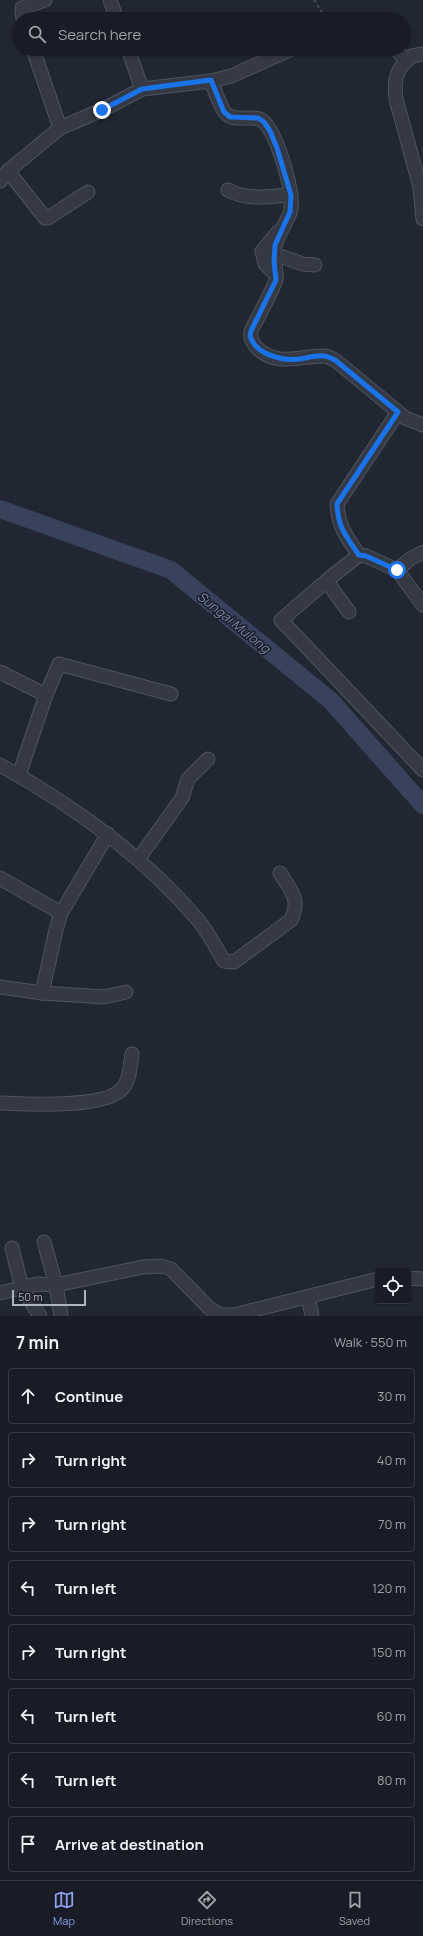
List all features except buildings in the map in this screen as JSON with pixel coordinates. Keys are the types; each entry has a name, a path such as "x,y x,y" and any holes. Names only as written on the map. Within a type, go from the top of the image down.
{"street":[{"path":"22,12 22,8 45,0"},
{"path":"110,0 114,12"},
{"path":"423,54 412,56 400,66 394,86 396,99 421,187 423,219"},
{"path":"35,56 60,128"},
{"path":"130,56 142,89"},
{"path":"88,192 48,218 45,218 4,176 60,128 102,110 142,89 231,76 276,56"},
{"path":"402,56 406,61"},
{"path":"211,80 224,112 230,117 258,118 264,122 270,131 277,148 291,195 290,212 275,245 274,254 276,280 251,331 251,340 264,353 285,359 297,360 325,355 335,360 405,418 423,425"},
{"path":"228,190 237,195 250,197 291,195"},
{"path":"276,275 265,264 262,258 262,251 274,235 283,228"},
{"path":"274,254 303,264 315,265"},
{"path":"359,555 341,528 338,519 337,504 398,412"},
{"path":"397,570 410,559 423,552"},
{"path":"423,605 397,570 366,556 359,555 281,620 423,770"},
{"path":"331,577 328,581 330,586 349,612"},
{"path":"19,775 46,695 59,664 171,694"},
{"path":"0,672 46,695"},
{"path":"139,858 182,798 188,779 208,759"},
{"path":"0,765 19,775 96,824 139,858 199,921 224,961 234,962 291,920 296,910 296,899 280,873"},
{"path":"42,993 61,913 108,834"},
{"path":"0,878 61,913"},
{"path":"0,987 42,993 104,996 126,992"},
{"path":"0,1103 66,1105 113,1096 122,1090 127,1083 132,1054"},
{"path":"44,1242 56,1285 61,1316"},
{"path":"12,1248 22,1288 40,1316"},
{"path":"0,1293 38,1284 56,1285 143,1267 162,1266 171,1269 209,1308 220,1315 234,1315 375,1279"},
{"path":"411,1278 423,1279"},
{"path":"308,1297 312,1316"}],"path":[{"path":"314,0 322,12"}],"waterway":[{"name":"Sungai Mulong","path":"0,509 171,570 331,701 423,805"}],"route":[{"path":"102,110 142,89 211,80 224,112 230,117 258,118 264,122 270,131 288,181 291,195 290,212 275,245 274,262 276,280 251,331 251,340 264,353 285,359 297,360 325,355 335,360 388,406 398,412 337,504 338,519 341,528 359,555 366,556 397,570"}]}
